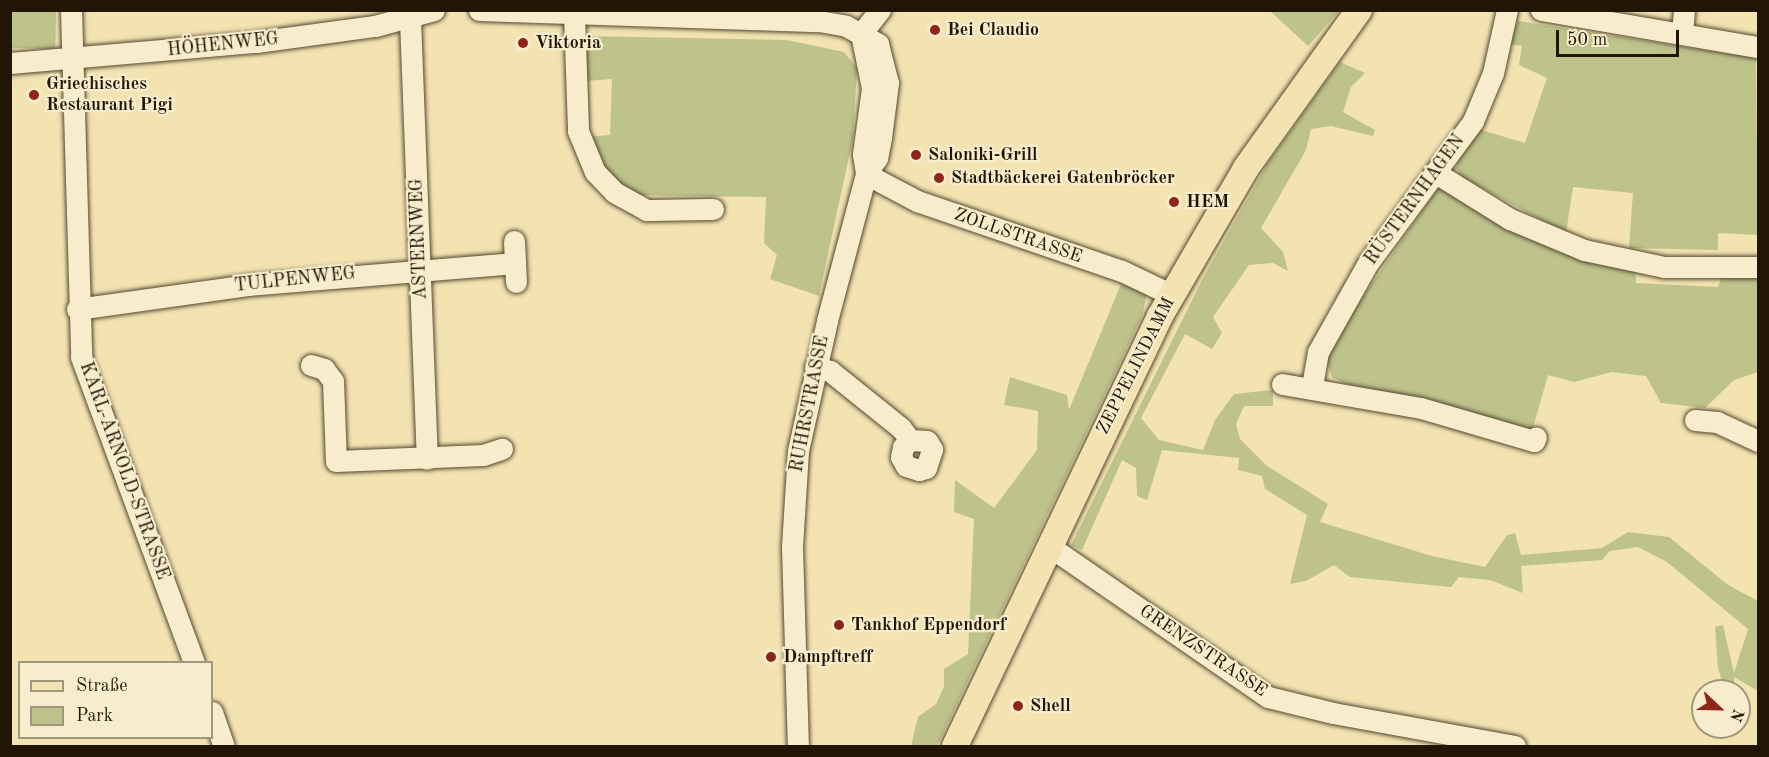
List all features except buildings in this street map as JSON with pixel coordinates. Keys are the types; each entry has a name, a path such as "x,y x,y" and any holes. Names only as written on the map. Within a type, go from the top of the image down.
{"main road":[{"name":"ZEPPELINDAMM","path":"955,747 1049,546 1172,295 1246,168 1359,10"}],"street":[{"name":"KARL-ARNOLD-STRASSE","path":"71,10 77,309 81,357 193,661"},
{"name":"HÖHENWEG","path":"10,63 224,46 410,19 434,10"},
{"path":"479,10 574,14 706,14 819,21 846,26 861,34 880,10"},
{"name":"RÜSTERNHAGEN","path":"1312,386 1318,352 1338,312 1368,262 1473,121 1484,99 1507,10"},
{"path":"1541,10 1758,47"},
{"path":"1682,33 1684,10"},
{"path":"574,14 578,131 595,172 614,192 646,210 713,209"},
{"name":"ASTERNWEG","path":"410,19 427,459"},
{"name":"RUHRSTRASSE","path":"798,747 792,565 794,492 815,367 866,174 863,154 871,80 861,34"},
{"path":"1436,173 1510,219 1584,250 1664,267 1758,267"},
{"name":"ZOLLSTRASSE","path":"866,174 917,201 1122,271 1172,295"},
{"name":"TULPENWEG","path":"77,309 248,285 420,268 515,272 514,241"},
{"path":"311,365 324,369 333,381 336,461 483,455 502,449"},
{"path":"815,367 830,371 910,440"},
{"path":"1282,384 1312,386 1421,408 1534,441 1536,437"},
{"path":"1695,420 1717,422 1758,441"},
{"name":"GRENZSTRASSE","path":"1049,546 1268,697 1334,713 1515,747"},
{"path":"213,715 224,747"}],"green space":[{"path":"11,10 56,11 55,49 10,48"},
{"path":"1270,11 1339,11 1308,46"},
{"path":"1518,21 1756,58 1758,235 1718,233 1718,250 1629,248 1633,193 1573,187 1566,233 1462,177 1456,168 1460,156 1478,129 1525,143 1547,78 1519,65 1522,46 1509,44"},
{"path":"585,36 787,40 844,52 857,68 853,138 819,296 770,279 777,255 764,243 766,197 629,195 603,167 588,137 610,135 612,79 586,81"},
{"path":"1340,62 1365,73 1351,87 1343,112 1375,130 1373,136 1331,126 1311,129 1306,150 1261,228 1283,252 1288,271 1273,263 1249,265 1213,317 1222,333 1212,349 1185,334 1141,418 1159,440 1203,450 1215,420 1234,394 1273,390 1273,406 1244,406 1236,424 1240,439 1267,466 1328,504 1320,522 1432,556 1485,567 1507,535 1515,533 1521,555 1602,548 1628,532 1669,537 1728,585 1758,601 1758,691 1751,687 1751,679 1734,677 1734,679 1721,679 1718,668 1715,627 1723,625 1734,673 1748,629 1667,562 1638,547 1610,551 1602,560 1521,566 1523,593 1490,580 1459,577 1451,587 1350,577 1334,565 1306,581 1290,584 1307,515 1265,489 1262,476 1238,470 1239,458 1162,450 1147,500 1137,496 1136,468 1122,460 1082,550 1071,545 1203,278 1268,163"},
{"path":"1438,188 1635,269 1636,283 1718,287 1722,276 1758,275 1758,372 1734,380 1705,408 1661,403 1646,376 1612,372 1574,382 1548,375 1532,431 1346,384 1332,377 1327,362 1339,331"},
{"path":"1121,284 1147,294 1142,316 937,746 911,746 918,717 936,704 944,687 944,669 968,654 974,519 954,512 955,480 994,508 1037,450 1038,411 1004,405 1010,377 1067,395 1069,410"}],"place":[{"name":"Bei Claudio","path":"935,30"},
{"name":"Viktoria","path":"523,43"},
{"name":"Griechisches Restaurant Pigi","path":"34,95"},
{"name":"Saloniki-Grill","path":"916,155"},
{"name":"Stadtbäckerei Gatenbröcker","path":"939,178"},
{"name":"HEM","path":"1174,202"},
{"name":"Tankhof Eppendorf","path":"839,625"},
{"name":"Dampftreff","path":"771,657"},
{"name":"Shell","path":"1018,706"}]}
